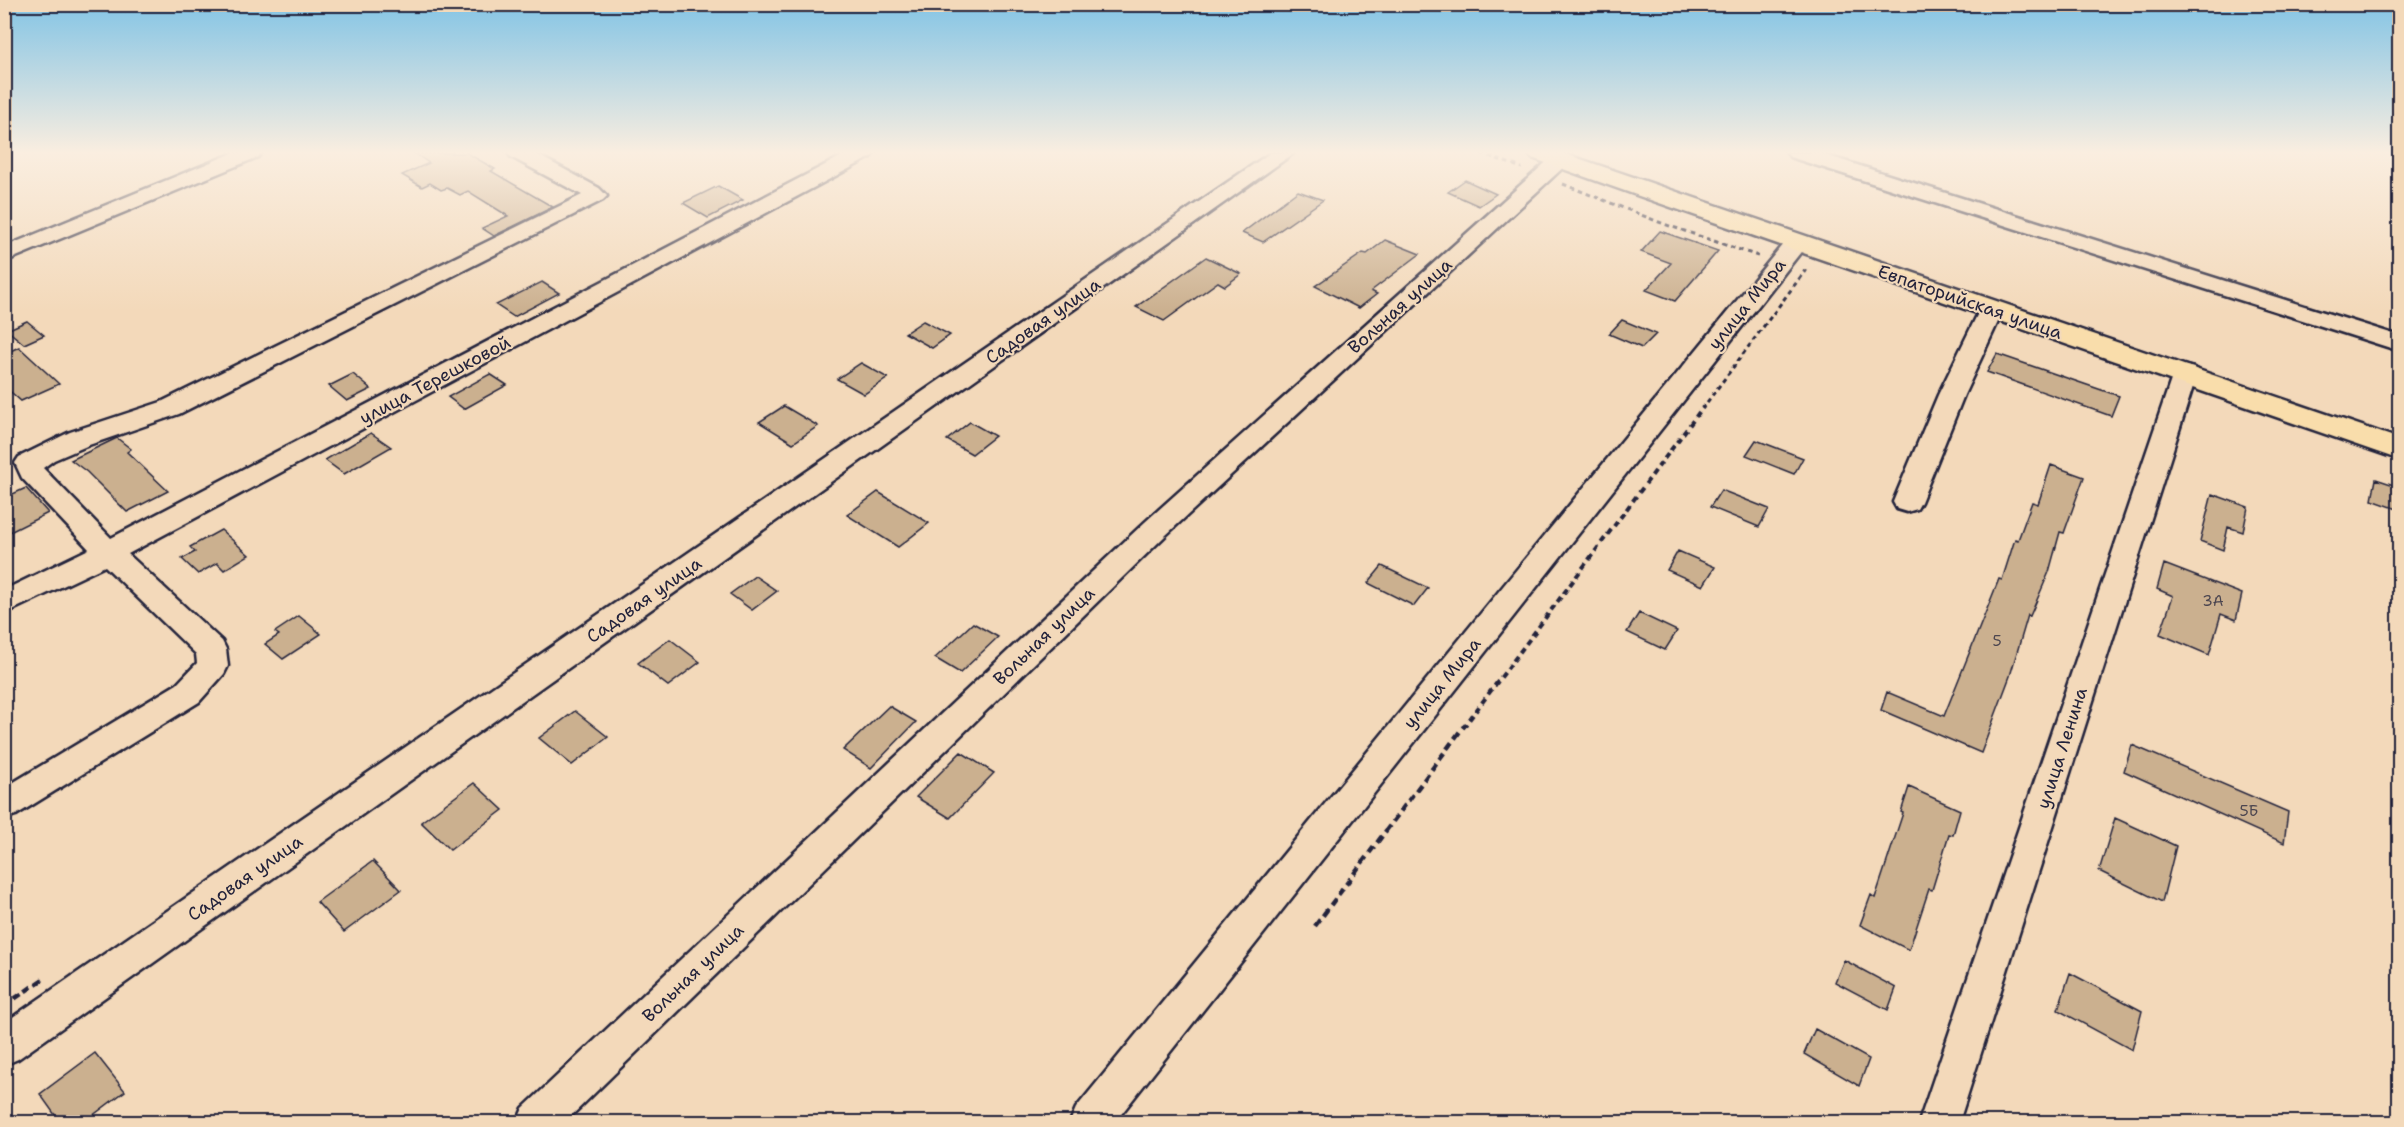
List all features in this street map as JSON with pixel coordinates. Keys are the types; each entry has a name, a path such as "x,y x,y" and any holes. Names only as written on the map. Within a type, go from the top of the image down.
{"main road":[{"name":"Евпаторийская улица","path":"1689,206 2185,374 2400,450"}],"street":[{"path":"4,255 124,206"},
{"path":"4,805 188,693 213,666 211,650 108,552 31,472 28,463 48,452 98,432 170,408 577,206"},
{"name":"улица Терешковой","path":"4,603 108,552 764,206"},
{"name":"Садовая улица","path":"4,1046 1209,206"},
{"name":"Вольная улица","path":"537,1122 1155,529 1498,206"},
{"path":"1963,206 2400,344"},
{"name":"улица Мира","path":"1089,1122 1796,243"},
{"path":"1907,502 1951,395 1992,309"},
{"name":"улица Ленина","path":"1939,1122 2185,374"}],"building":[{"path":"491,206 553,207 494,236 482,228 508,216"},
{"path":"687,206 732,206 708,218"},
{"path":"1279,206 1315,206 1263,242 1242,233"},
{"path":"1660,231 1718,251 1675,301 1646,290 1671,263 1641,252"},
{"path":"1385,240 1420,254 1371,291 1377,294 1359,308 1315,286 1363,253 1367,254"},
{"path":"1206,257 1241,274 1225,286 1218,282 1164,321 1136,307"},
{"path":"542,282 559,293 514,317 496,305"},
{"path":"1622,320 1656,334 1642,348 1609,334"},
{"path":"27,321 44,335 24,344 7,330"},
{"path":"923,321 950,335 932,348 905,333"},
{"path":"19,347 59,384 21,401 4,386 4,354"},
{"path":"1997,354 2119,396 2111,416 1987,372"},
{"path":"861,363 888,378 864,394 837,379"},
{"path":"353,374 371,389 347,401 329,386"},
{"path":"490,374 507,385 464,409 448,397"},
{"path":"784,406 818,426 793,443 759,422"},
{"path":"970,422 995,436 972,454 947,440"},
{"path":"371,433 391,447 344,474 325,460"},
{"path":"117,438 131,449 127,452 168,491 127,512 87,472 71,460"},
{"path":"1756,440 1803,458 1794,474 1746,455"},
{"path":"2051,465 2084,477 2064,533 2060,532 2049,572 2030,616 2028,615 2010,676 1981,753 1881,710 1887,692 1944,716 1999,579 2002,580 2015,539 2018,540 2032,502 2038,504"},
{"path":"2376,479 2400,487 2400,510 2372,500"},
{"path":"26,488 48,513 4,535 4,498"},
{"path":"1721,490 1769,509 1759,527 1710,507"},
{"path":"878,492 929,523 898,547 847,515"},
{"path":"2212,494 2248,507 2243,532 2228,527 2223,550 2200,541"},
{"path":"221,530 249,555 224,570 217,563 198,574 182,559 195,552 190,547"},
{"path":"1678,551 1715,567 1703,586 1667,570"},
{"path":"2164,564 2242,594 2236,620 2221,614 2209,655 2160,634 2173,596 2157,589"},
{"path":"1382,566 1428,588 1414,606 1368,583"},
{"path":"755,576 777,591 752,610 730,594"},
{"path":"1639,613 1677,631 1665,650 1627,632"},
{"path":"299,616 321,634 283,659 265,644 279,635 275,632"},
{"path":"973,623 998,637 960,673 935,658"},
{"path":"670,639 700,662 668,686 638,663"},
{"path":"889,706 916,722 871,768 843,750"},
{"path":"575,711 608,737 572,765 539,738"},
{"path":"2132,745 2288,812 2284,843 2124,771"},
{"path":"961,752 994,773 950,818 916,797"},
{"path":"474,783 503,810 450,850 421,822"},
{"path":"1909,787 1960,810 1953,835 1949,834 1932,890 1929,889 1909,950 1860,925 1871,895 1875,898 1903,813 1901,812"},
{"path":"2115,818 2176,846 2162,902 2099,871"},
{"path":"373,861 401,890 344,932 317,902"},
{"path":"1844,960 1896,988 1888,1010 1835,982"},
{"path":"2070,973 2142,1011 2132,1050 2058,1010"},
{"path":"1815,1029 1869,1059 1859,1086 1804,1054"},
{"path":"95,1053 125,1091 84,1122 60,1122 40,1094"}]}
